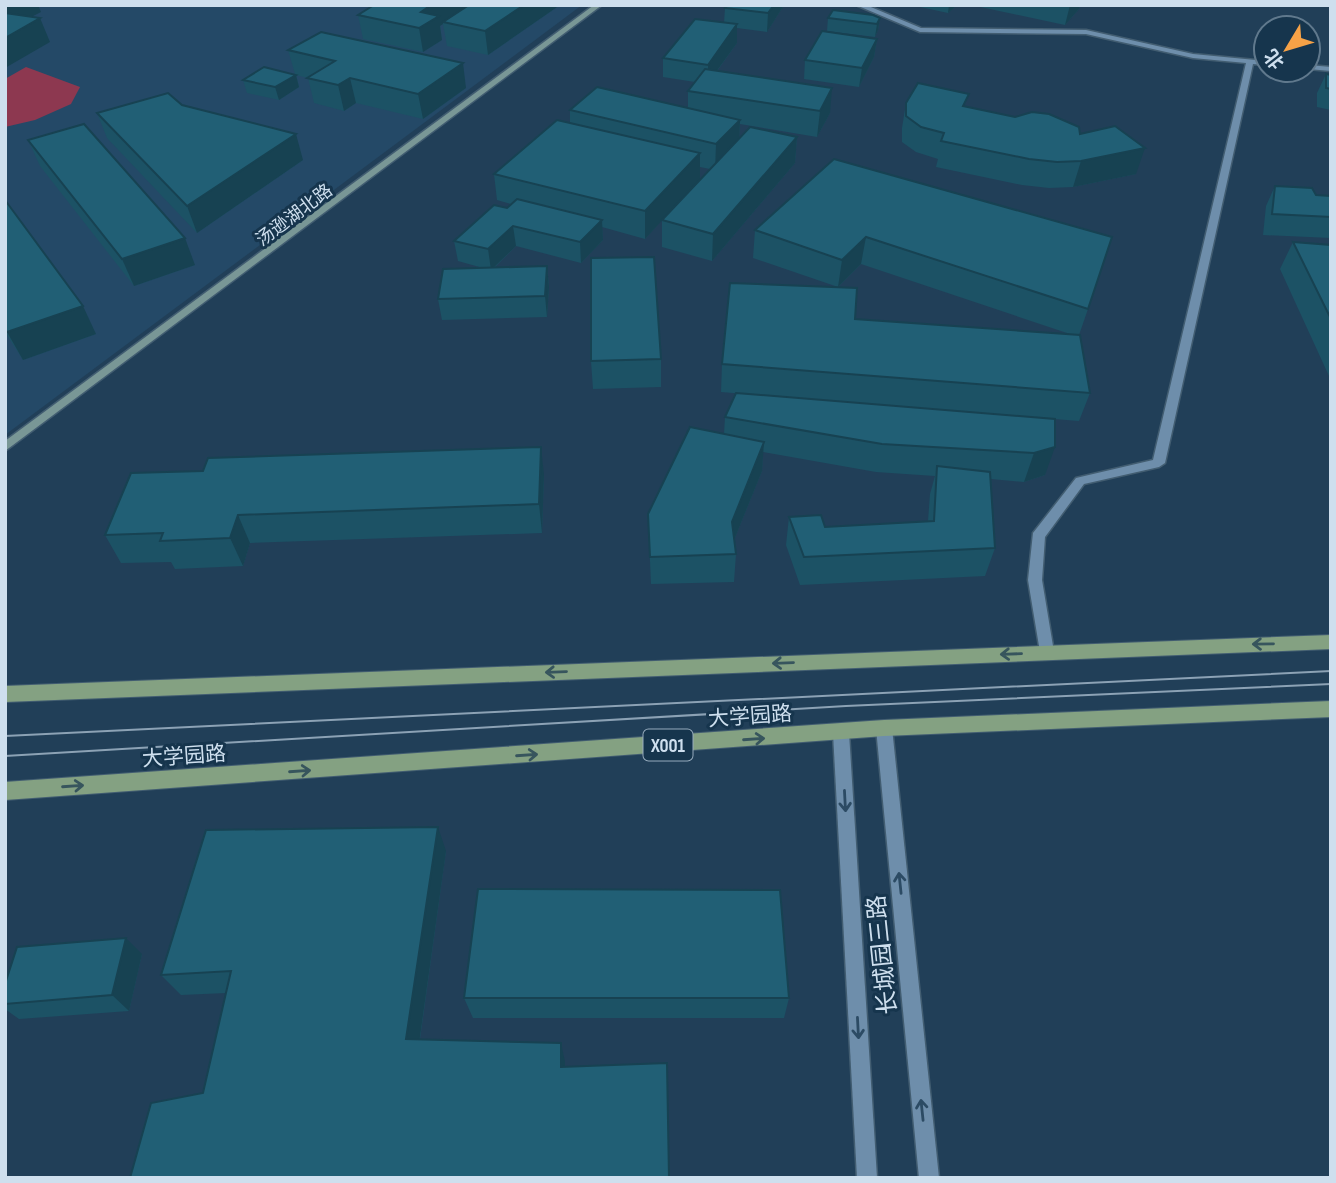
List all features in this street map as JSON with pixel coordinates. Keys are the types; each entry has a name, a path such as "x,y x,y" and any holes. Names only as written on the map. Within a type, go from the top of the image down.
{"main road":[{"name":"汤逊湖北路","path":"5,447 599,5"},
{"path":"5,695 1331,642"},
{"name":"大学园路","path":"5,791 884,728 1331,709"}],"street":[{"path":"859,5 920,30 1086,32 1193,56 1250,61 1159,463 1080,481 1038,536 1035,580 1047,652"},
{"name":"长城园三路","path":"884,728 929,1178"},
{"name":"长城园三路","path":"841,733 867,1178"}],"shaded area":[{"path":"5,5 582,5 5,435"},
{"path":"26,67 80,87 71,104 35,120 5,127 5,79"}],"building":[{"path":"374,5 431,5 421,12 439,16 419,28 358,15"},
{"path":"469,5 524,5 485,31 443,22"},
{"path":"727,5 774,5 768,13 725,8"},
{"path":"833,10 880,18 877,24 828,18"},
{"path":"5,13 40,18 5,38"},
{"path":"695,19 737,24 708,65 663,58"},
{"path":"822,31 877,39 862,68 805,60"},
{"path":"321,32 463,63 418,94 350,78 338,85 307,78 335,61 288,50"},
{"path":"264,67 296,75 275,87 243,80"},
{"path":"705,69 832,88 820,111 688,91"},
{"path":"1326,74 1331,75 1331,89 1326,88"},
{"path":"918,83 969,94 963,106 1015,117 1032,112 1049,114 1079,127 1080,134 1115,126 1145,148 1081,161 1057,162 941,141 944,133 921,127 906,116 906,103"},
{"path":"597,87 740,120 716,144 570,110"},
{"path":"168,93 182,105 296,134 187,206 97,113"},
{"path":"557,120 700,153 645,211 494,174"},
{"path":"84,124 185,238 122,259 28,140"},
{"path":"750,127 797,137 713,234 662,220"},
{"path":"834,159 1112,237 1088,309 866,237 842,260 755,230"},
{"path":"1275,186 1312,188 1316,195 1331,196 1331,217 1272,214"},
{"path":"517,199 602,220 580,242 513,226 488,249 454,241 494,205 507,208"},
{"path":"5,200 83,306 7,332 5,329"},
{"path":"1293,242 1331,245 1331,319"},
{"path":"654,257 661,359 591,361 591,258"},
{"path":"547,266 545,296 438,299 443,269"},
{"path":"730,283 857,288 855,319 1080,335 1090,393 722,364"},
{"path":"736,393 1055,419 1055,447 1034,453 882,444 725,417"},
{"path":"690,427 764,442 732,522 736,554 650,557 648,514"},
{"path":"541,447 539,504 238,515 230,538 160,541 163,533 105,535 131,473 203,471 208,458"},
{"path":"937,466 990,472 995,548 804,557 789,517 821,515 825,527 934,521"},
{"path":"438,827 406,1039 561,1043 561,1067 667,1063 669,1178 130,1178 151,1103 203,1093 231,971 161,975 206,830"},
{"path":"478,889 780,890 789,998 464,998"},
{"path":"126,938 112,995 5,1004 5,984 17,947"}],"tram line":[{"path":"5,736 1331,671"},
{"path":"5,756 846,706 1331,684"}]}
